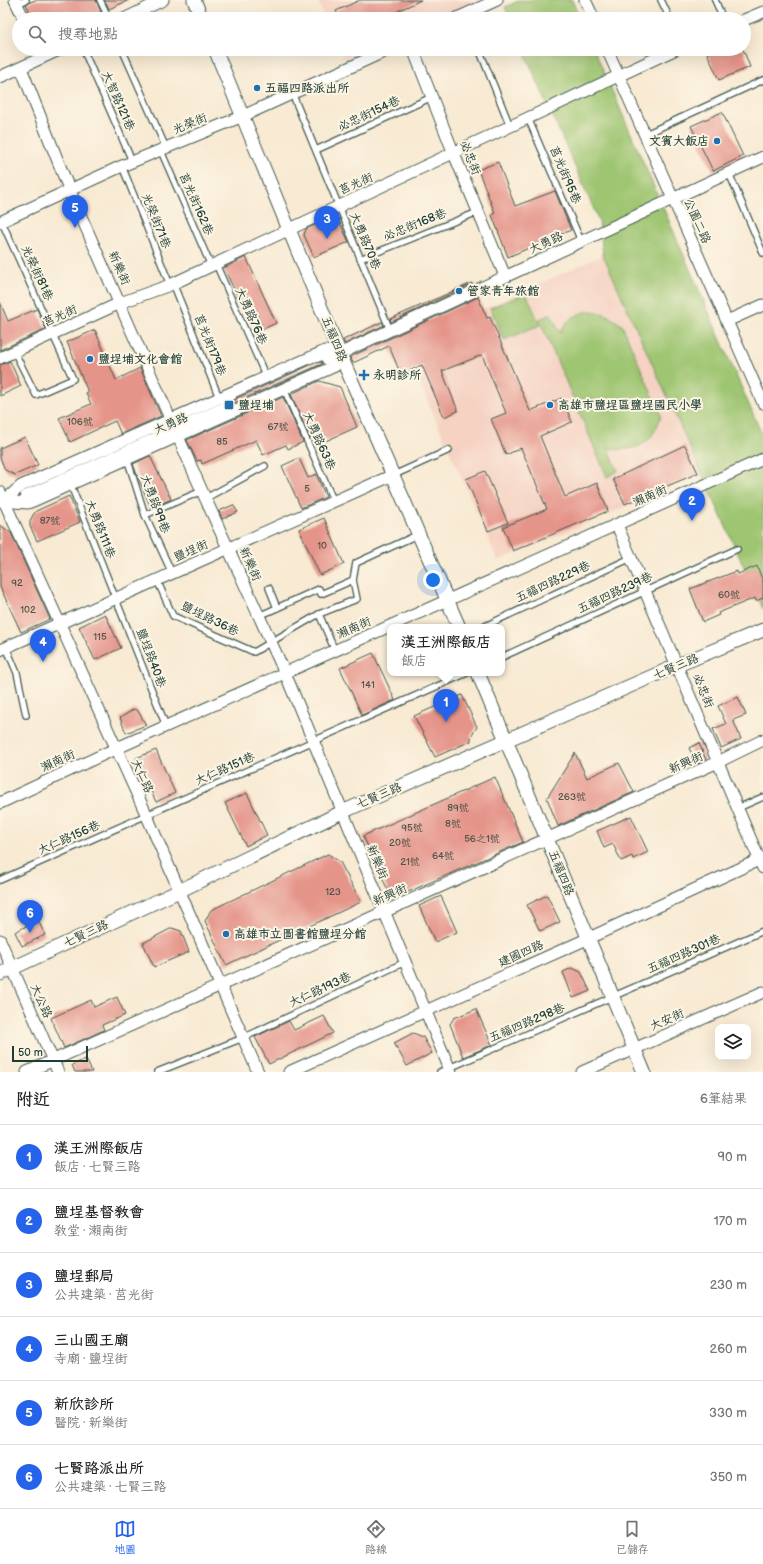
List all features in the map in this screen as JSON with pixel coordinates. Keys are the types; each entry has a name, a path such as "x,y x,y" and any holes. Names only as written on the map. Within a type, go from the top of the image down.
{"street":[{"path":"138,12 163,0"},
{"path":"194,0 199,12"},
{"path":"475,12 497,0"},
{"path":"585,0 591,12"},
{"path":"20,1 22,12"},
{"path":"751,17 763,12"},
{"path":"0,77 21,68 36,56"},
{"name":"五福四路","path":"218,56 290,228 340,354 459,624"},
{"name":"光榮街","path":"1,220 127,163 163,150 243,116 374,56"},
{"name":"必忠街","path":"416,56 454,154 505,276"},
{"name":"公園二路","path":"610,56 646,134 672,199 728,321 760,385 763,403"},
{"name":"莒光街","path":"0,358 120,303 171,284 213,265 661,56"},
{"name":"新樂街","path":"21,68 70,189 204,495 285,673 312,742 426,1011 447,1071"},
{"name":"大勇路","path":"1,498 21,486 67,476 175,428 223,406 266,377 325,351 340,354 763,157"},
{"path":"728,321 763,305"},
{"path":"223,406 227,405 224,400 324,355 326,360 340,354"},
{"name":"大勇路","path":"1,498 28,503 67,476 123,450 223,406 284,389 335,366 340,354"},
{"name":"瀨南街","path":"395,624 763,459"},
{"name":"鹽埕街","path":"3,649 393,475"},
{"path":"25,495 67,476"},
{"name":"大仁路","path":"1,498 60,623 115,749 147,816 258,1072"},
{"name":"必忠街","path":"617,525 762,862"},
{"name":"瀨南街","path":"0,803 115,749 387,628"},
{"name":"七賢三路","path":"0,974 179,891 342,812 678,665 763,630"},
{"name":"五福四路","path":"479,676 587,939 644,1072"},
{"name":"新興街","path":"27,1072 718,762 763,740"},
{"name":"建國四路","path":"289,1072 762,862"},
{"name":"大公路","path":"0,940 58,1072"},
{"name":"大安街","path":"582,1072 763,992"}],"lane":[{"path":"100,0 106,12"},
{"path":"661,0 667,12"},
{"path":"715,0 720,12"},
{"name":"大智路121巷","path":"86,56 127,163"},
{"name":"莒光街162巷","path":"125,56 163,150 213,265"},
{"path":"482,56 510,126"},
{"path":"646,134 763,80"},
{"name":"大勇路70巷","path":"292,93 390,330"},
{"name":"必忠街154巷","path":"316,150 432,97"},
{"name":"莒光街95巷","path":"528,118 581,241"},
{"name":"光榮街71巷","path":"127,163 171,284"},
{"path":"729,173 763,253"},
{"name":"必忠街168巷","path":"360,259 478,212"},
{"name":"光榮街81巷","path":"1,220 73,379 36,395 14,351"},
{"name":"大勇路76巷","path":"213,265 266,377"},
{"name":"莒光街179巷","path":"171,284 223,406"},
{"name":"大勇路63巷","path":"284,389 334,502"},
{"name":"大勇路99巷","path":"123,450 145,515 172,573"},
{"path":"393,475 449,450"},
{"path":"145,515 204,495 265,466"},
{"name":"大勇路111巷","path":"67,476 116,598"},
{"path":"271,643 319,614 357,599 353,580 356,563 419,534"},
{"name":"五福四路239巷","path":"505,656 737,550"},
{"name":"五福四路229巷","path":"489,624 632,557"},
{"name":"鹽埕路36巷","path":"157,580 173,616 254,652 271,643"},
{"path":"259,616 319,589 321,594 353,580"},
{"path":"268,588 277,608"},
{"name":"鹽埕路40巷","path":"116,598 166,726"},
{"path":"319,614 335,651"},
{"path":"3,649 17,673 26,715"},
{"name":"大仁路151巷","path":"147,816 460,676"},
{"path":"738,808 763,798"},
{"name":"大仁路156巷","path":"0,880 147,816"},
{"name":"五福四路301巷","path":"613,998 763,931"},
{"name":"大仁路193巷","path":"158,1072 243,1038 406,962"},
{"name":"五福四路298巷","path":"447,1071 613,998"}],"shaded area":[{"path":"317,0 477,0 450,12 323,12"},
{"path":"343,56 353,56 344,60"},
{"name":"高雄市鹽埕區鹽埕國民小學","path":"603,255 702,474 498,561 409,359 426,335"}],"green space":[{"path":"520,0 572,0 577,12 507,12 505,7"},
{"path":"526,56 597,56 763,437 763,609 603,255 599,221"},
{"path":"526,293 540,325 504,340 490,308"},
{"path":"591,311 605,314 622,325 661,415 658,425 653,433 648,440 642,444 627,449 608,448 618,471 607,477 539,319 551,314 560,333 565,324 576,315"}],"building":[{"path":"35,0 96,0 101,12 30,12 26,4"},
{"path":"105,0 129,0 109,9"},
{"path":"360,0 421,0 396,12 336,11"},
{"path":"708,56 746,56 750,67 719,80"},
{"name":"文賓大飯店","path":"722,112 743,156 713,171 691,126"},
{"path":"498,162 515,206 555,191 571,230 508,257 492,215 495,213 478,170"},
{"path":"336,215 349,242 314,257 304,235 306,229"},
{"path":"246,257 276,323 263,329 248,296 239,300 224,268"},
{"path":"472,284 391,322 390,319"},
{"path":"478,297 487,318 490,317 530,411 562,398 572,422 540,436 565,497 597,483 608,511 513,551 503,527 547,509 521,448 506,455 491,419 506,413 482,355 442,371 458,411 444,417 422,365 401,375 389,346 353,363 350,357"},
{"path":"0,302 8,321 37,309 46,329 0,350"},
{"path":"382,322 384,325 345,344 343,340"},
{"path":"95,330 116,380 140,368 161,416 121,434 115,421 70,442 59,418 91,404 86,393 88,392 67,342"},
{"path":"10,361 21,386 0,396 0,365"},
{"path":"321,362 322,364 232,404 232,402 237,398 315,363"},
{"path":"319,381 340,387 357,427 319,444 315,436 310,438 291,394"},
{"path":"283,397 303,442 288,449 286,445 263,455 256,440 202,464 201,460 197,461 187,440"},
{"path":"25,437 38,465 15,475 5,470 0,457 0,448"},
{"path":"685,445 698,473 625,504 613,479"},
{"path":"150,456 171,499 151,508 133,464"},
{"path":"299,458 308,478 316,474 326,497 301,508 282,466"},
{"path":"485,471 508,523 488,531 466,479"},
{"path":"69,496 80,522 37,541 30,526 30,521 33,515 36,511"},
{"path":"233,505 238,512 222,519 219,511"},
{"path":"324,518 344,564 320,575 299,529"},
{"path":"0,525 11,533 50,619 21,632 0,587"},
{"path":"757,566 763,582 763,598 756,601 755,598 718,613 719,615 703,622 690,589 737,571 738,574"},
{"path":"105,614 121,648 95,660 79,627"},
{"path":"373,653 395,700 362,715 340,668"},
{"path":"462,695 477,727 471,736 471,741 435,757 414,716"},
{"path":"738,697 746,715 733,720 741,739 721,748 713,729 726,724 718,706"},
{"path":"134,709 138,711 146,725 126,733 120,718"},
{"path":"699,743 706,760 697,764 689,748"},
{"path":"156,750 175,793 156,802 136,758"},
{"path":"575,753 587,778 619,763 634,792 558,826 547,798"},
{"path":"495,777 523,842 392,899 363,836"},
{"path":"247,793 267,835 246,846 225,803"},
{"path":"631,816 648,852 633,859 632,856 621,861 613,844 604,848 597,831"},
{"path":"328,854 340,862 361,902 226,965 205,921 211,910"},
{"path":"547,895 560,922 540,931 527,905"},
{"path":"441,896 457,932 435,942 419,906"},
{"path":"38,920 45,935 22,946 15,932"},
{"path":"172,928 181,931 189,952 154,967 143,943"},
{"path":"572,968 581,972 590,991 573,998 563,972"},
{"path":"117,997 125,1015 102,1025 104,1030 64,1048 51,1018 91,1000 94,1007"},
{"path":"476,1009 492,1045 463,1057 450,1024 454,1018"},
{"path":"324,1016 333,1033 269,1064 255,1037 289,1021 294,1030"},
{"path":"413,1033 423,1037 432,1053 407,1066 394,1043"},
{"path":"86,1059 92,1072 75,1072 72,1065"}],"place":[{"name":"五福四路派出所","path":"257,88"},
{"name":"文賓大飯店","path":"717,141"},
{"name":"新欣診所","path":"75,228"},
{"name":"鹽埕郵局","path":"327,239"},
{"name":"管家青年旅館","path":"459,291"},
{"name":"鹽埕埔文化會館","path":"90,359"},
{"name":"永明診所","path":"364,375"},
{"name":"鹽埕埔","path":"229,405"},
{"name":"高雄市鹽埕區鹽埕國民小學","path":"550,405"},
{"name":"鹽埕基督教會","path":"692,521"},
{"name":"三山國王廟","path":"43,662"},
{"name":"漢王洲際飯店","path":"446,722"},
{"name":"七賢路派出所","path":"30,933"},
{"name":"高雄市立圖書館鹽埕分館","path":"226,934"}]}
